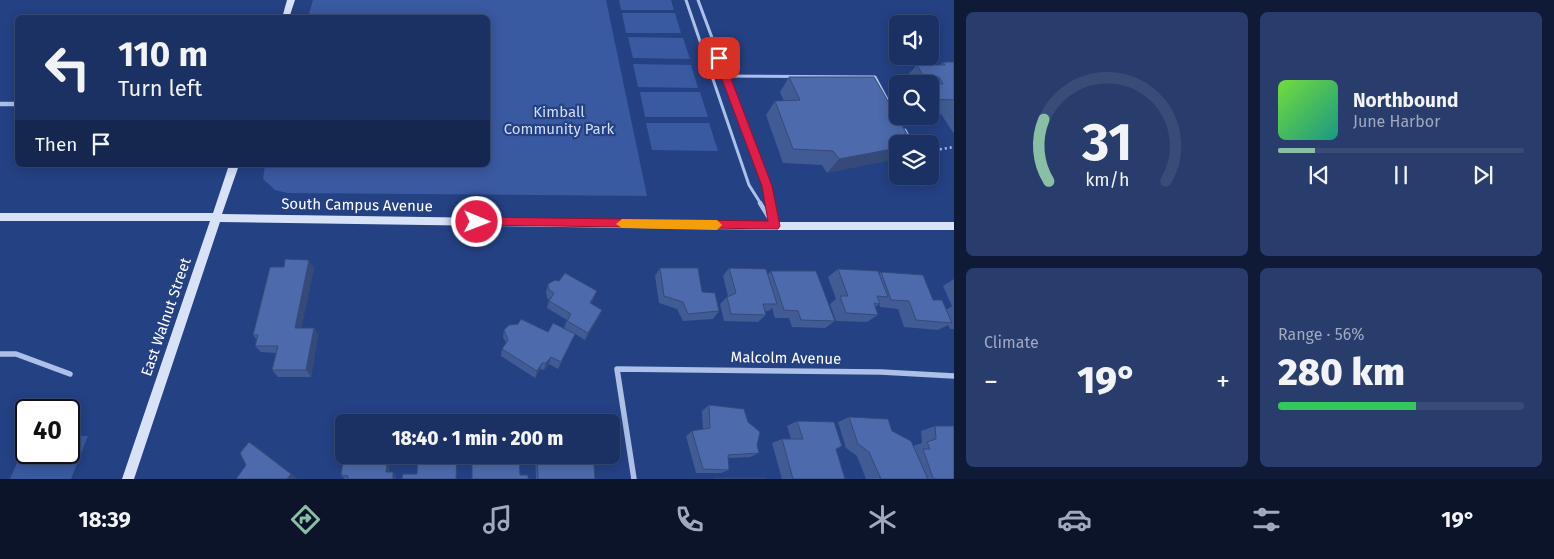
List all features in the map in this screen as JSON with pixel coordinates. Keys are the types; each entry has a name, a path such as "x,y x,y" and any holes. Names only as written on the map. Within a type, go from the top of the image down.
{"street":[{"path":"286,15 291,0"},
{"path":"0,104 15,104"},
{"name":"East Walnut Street","path":"128,479 233,167"},
{"name":"South Campus Avenue","path":"0,217 216,218 774,226 954,226"},
{"path":"0,354 16,354 70,374"},
{"name":"Malcolm Avenue","path":"634,479 617,369 881,372 954,376"}],"lane":[{"path":"686,0 749,185 774,226"},
{"path":"698,0 767,186 774,226"},
{"path":"712,76 874,76 889,103"}],"path":[{"path":"939,149 954,147"}],"green space":[{"name":"Kimball Community Park","path":"313,0 606,0 647,196 287,193 275,190 263,179 265,167 490,167 490,15 309,15"},
{"path":"619,0 671,0 674,10 621,10"},
{"path":"622,13 675,13 681,33 626,33"},
{"path":"628,37 683,38 690,59 633,58"},
{"path":"633,64 691,65 698,88 638,87"},
{"path":"640,92 700,92 708,117 645,117"},
{"path":"646,123 709,123 718,151 652,150"},
{"path":"80,436 88,436 80,456"},
{"path":"16,464 77,464 71,479 10,479"}],"building":[{"path":"943,62 954,62 954,100 939,99 939,84 943,84 939,75 923,75 917,65 945,65"},
{"path":"789,77 874,77 889,103 889,125 902,125 907,134 889,135 889,150 839,159 833,151 793,149 775,101 800,100"},
{"path":"285,259 309,260 295,328 314,328 306,370 272,370 278,346 255,346 258,335 253,335 270,267 284,267"},
{"path":"660,268 698,268 702,292 715,293 719,311 688,314 683,302 664,296"},
{"path":"729,268 766,269 777,304 763,304 766,315 731,314 727,297 736,293"},
{"path":"838,269 878,271 888,297 877,296 880,304 874,303 878,315 846,313 840,296 848,296"},
{"path":"771,271 816,271 835,321 801,320 798,311 784,310"},
{"path":"881,272 923,275 933,300 942,300 952,323 916,320 909,301 891,300"},
{"path":"565,273 597,291 590,303 602,310 588,333 567,321 571,314 549,301 554,293 549,290 548,284 555,280 559,281"},
{"path":"521,319 548,332 553,323 575,334 561,362 551,357 546,363 542,363 537,371 502,349 508,340 504,330 509,325 518,324"},
{"path":"709,405 744,409 748,422 760,432 757,445 759,453 728,455 729,470 703,469 692,431 710,428"},
{"path":"849,417 888,419 892,431 911,441 928,479 881,479 869,452 858,444"},
{"path":"797,421 834,422 842,446 836,449 845,479 793,479 782,439 803,439"},
{"path":"935,426 954,426 954,479 933,478 923,449 930,449 927,442 936,439"},
{"path":"249,442 291,474 287,479 236,479 246,465 240,453"},
{"path":"343,464 387,464 386,472 393,472 393,479 348,479 348,476 341,475"},
{"path":"418,464 457,464 456,479 402,479 403,474 417,474"},
{"path":"472,464 519,464 520,475 528,475 528,479 472,479"},
{"path":"537,464 594,464 595,479 538,479"},
{"path":"765,478 765,479 715,479"}],"slow traffic":[{"path":"622,224 717,225"}],"route":[{"path":"477,222 774,226 767,186 719,58"}]}
